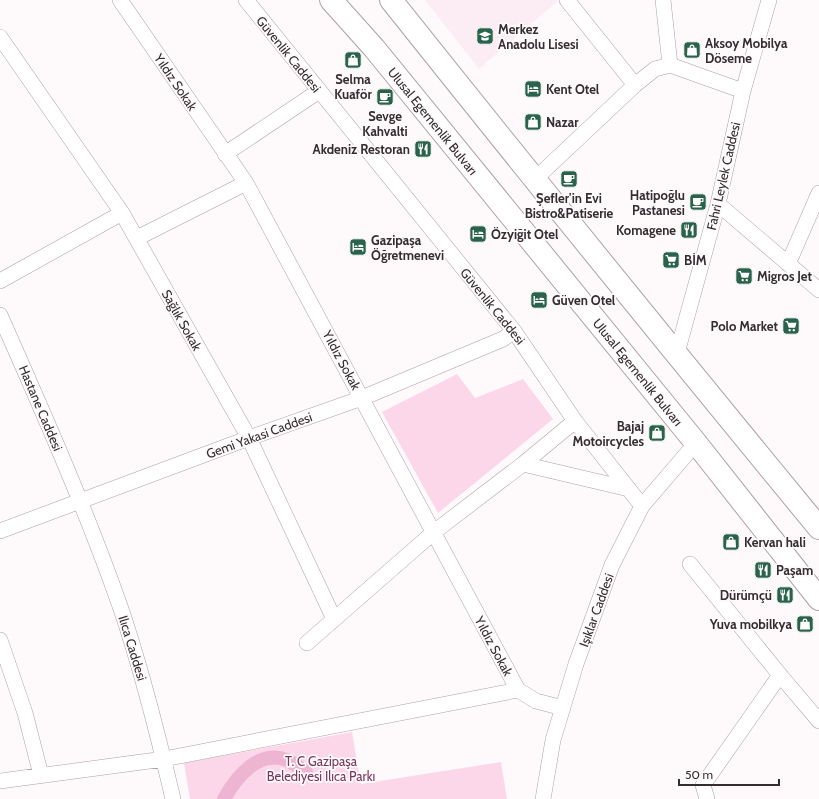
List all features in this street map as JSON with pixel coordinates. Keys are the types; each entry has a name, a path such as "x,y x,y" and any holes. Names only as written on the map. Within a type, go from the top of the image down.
{"highway":[{"name":"Ulusal Egemenlik Bulvarı","path":"331,0 374,48 696,443 819,599"},
{"path":"391,0 534,180 819,528"}],"street":[{"name":"Yıldız Sokak","path":"120,0 246,183 518,690 536,701 563,708"},
{"name":"Güvenlik Caddesi","path":"246,0 514,331 575,421 642,506"},
{"path":"566,0 635,85"},
{"path":"663,0 670,65"},
{"name":"Fahri Leylek Caddesi","path":"677,353 718,204 743,91 769,0"},
{"name":"Sağlık Sokak","path":"0,37 122,213 249,438 334,619"},
{"path":"534,180 635,85 655,69 670,65 743,91"},
{"path":"226,154 319,91"},
{"path":"136,238 246,183"},
{"path":"788,264 819,193"},
{"path":"718,204 819,290"},
{"path":"0,281 122,213"},
{"name":"Hastane Caddesi","path":"0,315 39,402 80,502"},
{"name":"Gemi Yakasi Caddesi","path":"0,531 249,438 362,398 503,339 514,331"},
{"path":"307,643 434,532 523,464 575,421"},
{"name":"Işıklar Caddesi","path":"543,799 553,740 576,664 612,565 642,506 696,443"},
{"path":"523,464 629,489"},
{"name":"Ilıca Caddesi","path":"80,502 121,609 152,710 172,799"},
{"path":"690,564 819,721"},
{"path":"0,640 29,727 42,775"},
{"path":"706,799 703,785 780,675"},
{"path":"0,781 164,759 518,690"}],"shaded area":[{"name":"Merkez Anadolu Lisesi","path":"425,0 559,0 479,69"}],"green space":[{"path":"457,374 475,398 523,379 553,419 438,513 382,412"},
{"name":"T. C Gazipaşa Belediyesi Ilıca Parkı","path":"352,732 361,784 501,762 507,799 190,799 184,763"}],"waterway":[{"path":"224,799 242,774 250,767 267,758 287,760 306,772"}],"place":[{"name":"Merkez Anadolu Lisesi","path":"485,36"},
{"name":"Aksoy Mobilya Döseme","path":"692,50"},
{"name":"Selma Kuaför","path":"353,60"},
{"name":"Kent Otel","path":"533,89"},
{"name":"Sevge Kahvalti","path":"385,97"},
{"name":"Nazar","path":"533,122"},
{"name":"Akdeniz Restoran","path":"423,149"},
{"name":"Şefler'in Evi Bistro&Patiserie","path":"569,179"},
{"name":"Hatipoğlu Pastanesi","path":"698,202"},
{"name":"Komagene","path":"689,230"},
{"name":"Özyiğit Otel","path":"478,234"},
{"name":"Gazipaşa Öğretmenevi","path":"358,247"},
{"name":"BİM","path":"671,260"},
{"name":"Migros Jet","path":"744,276"},
{"name":"Güven Otel","path":"539,300"},
{"name":"Polo Market","path":"791,326"},
{"name":"Bajaj Motoircycles","path":"657,433"},
{"name":"Kervan hali","path":"731,542"},
{"name":"Paşam","path":"763,570"},
{"name":"Dürümçü","path":"785,595"},
{"name":"Yuva mobilkya","path":"805,624"}]}
